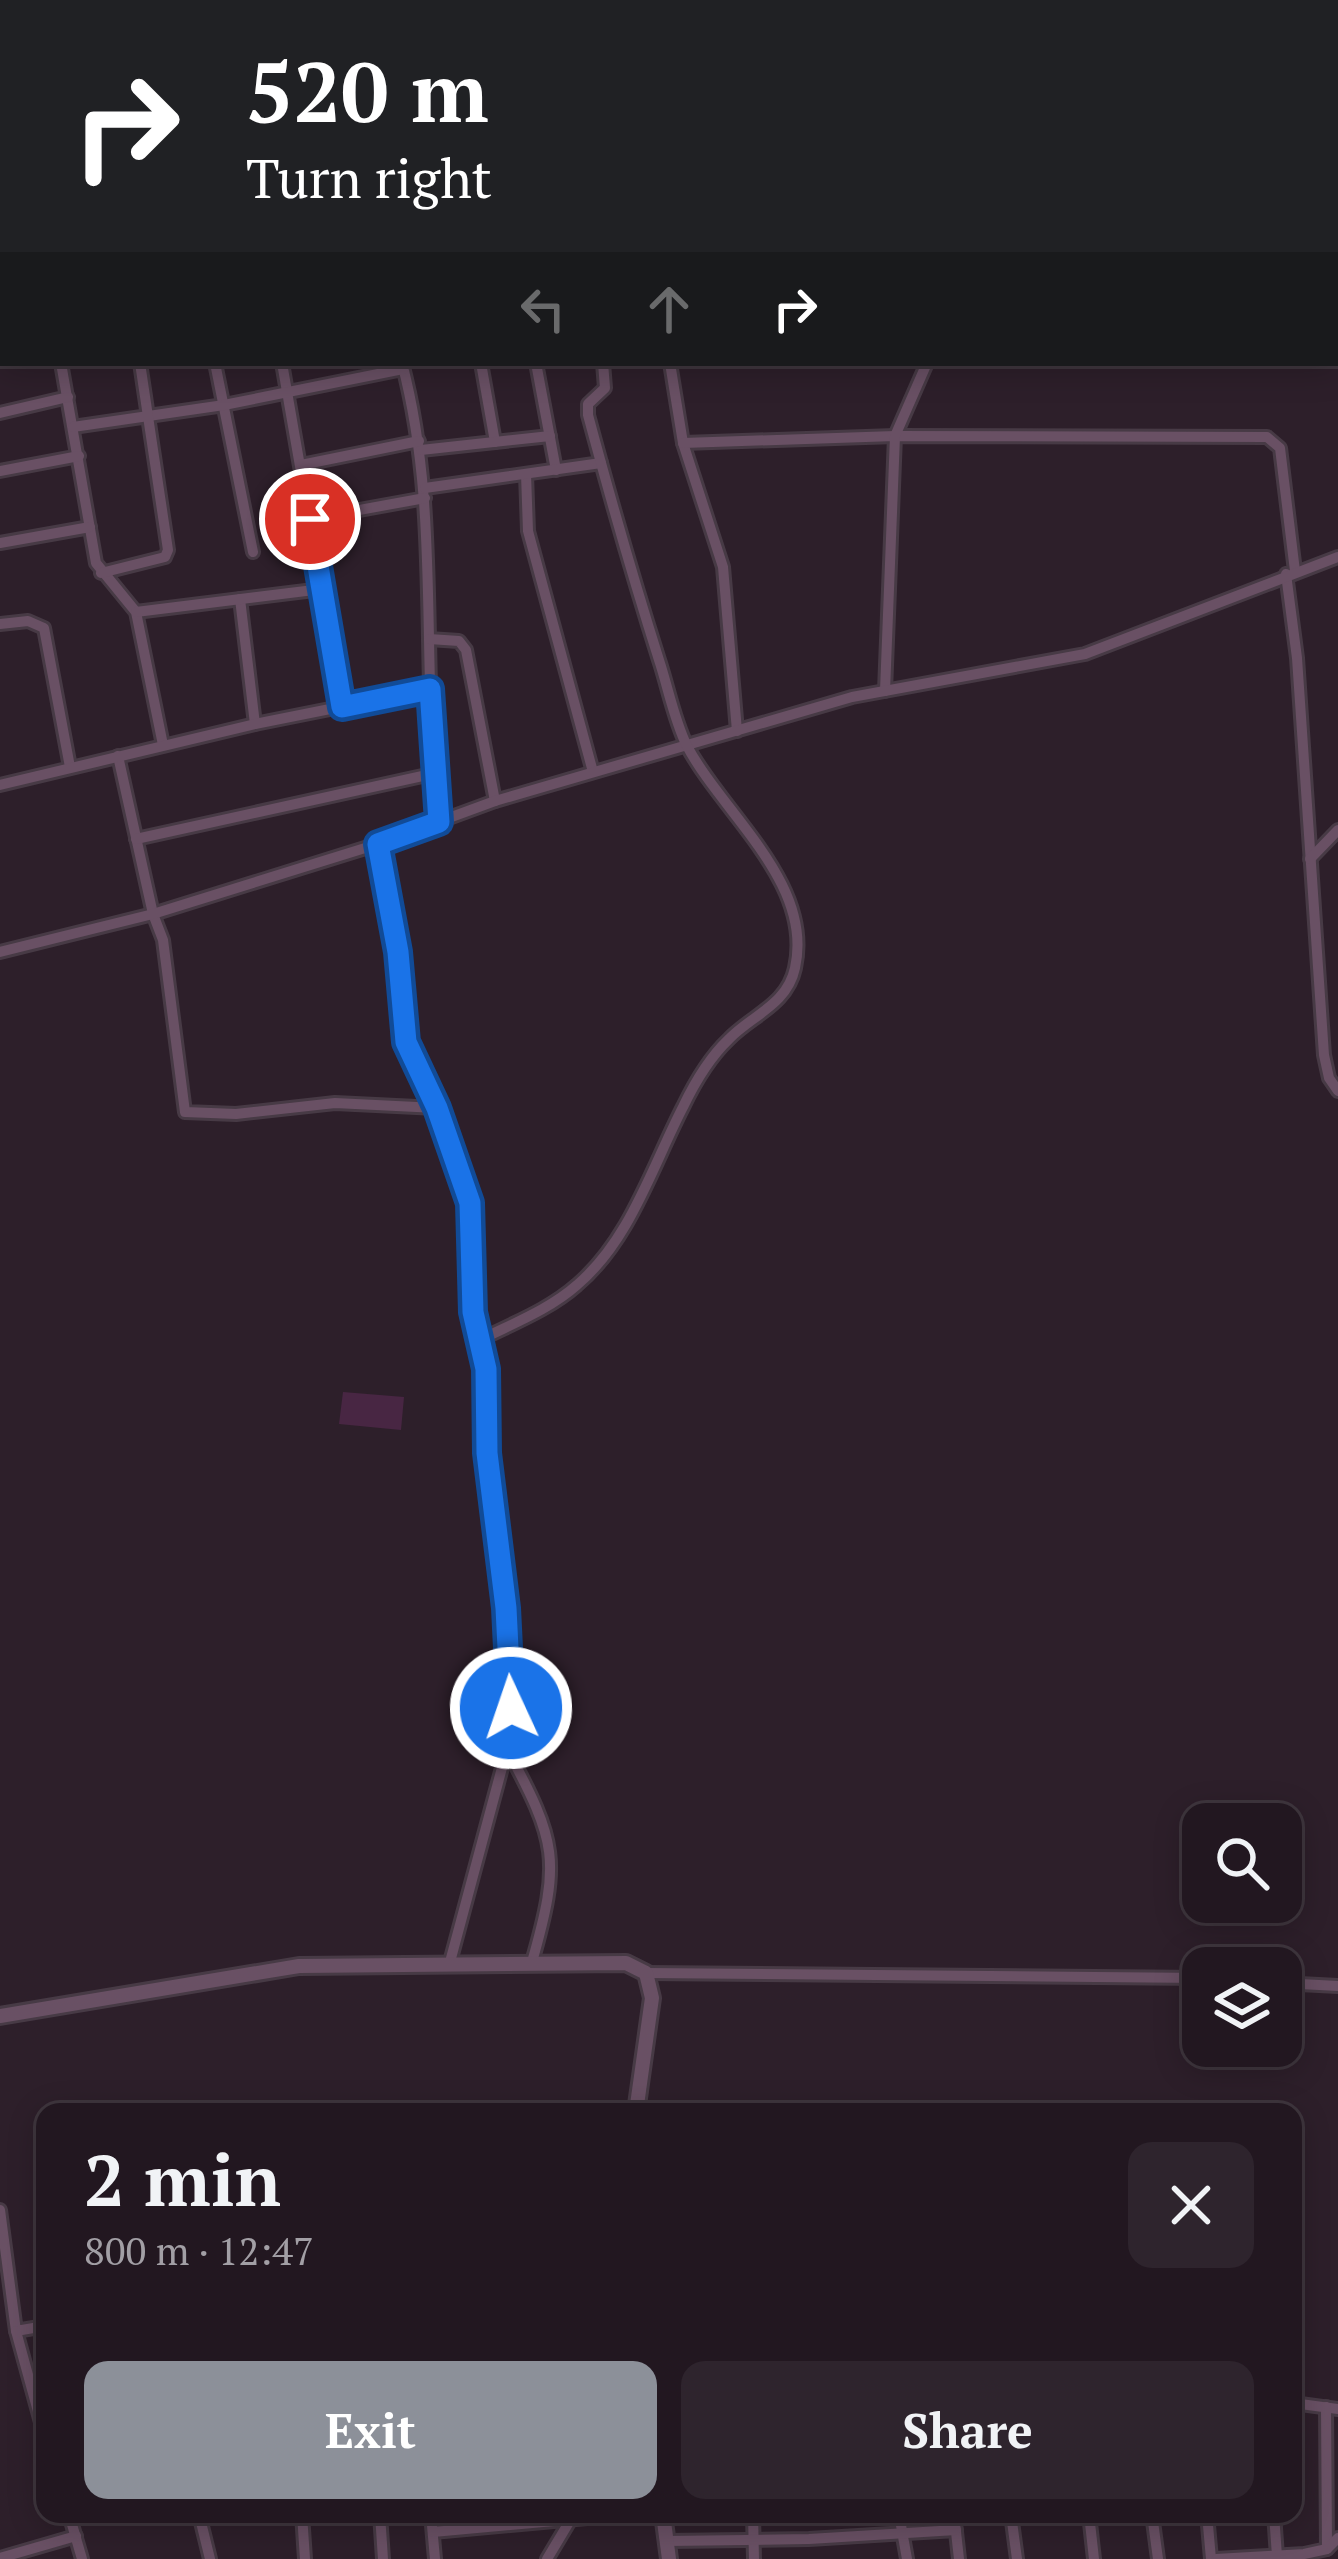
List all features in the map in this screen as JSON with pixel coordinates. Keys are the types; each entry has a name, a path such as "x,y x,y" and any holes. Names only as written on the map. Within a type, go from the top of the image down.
{"street":[{"path":"62,366 101,573 136,612 163,745"},
{"path":"101,573 167,554 141,366"},
{"path":"216,366 253,552"},
{"path":"283,366 342,707"},
{"path":"74,427 224,405 403,366 425,493 439,822"},
{"path":"482,366 495,442"},
{"path":"537,366 556,470"},
{"path":"482,1339 558,1299 598,1266 639,1199 706,1068 736,1032 771,1007 790,986 797,940 788,891 686,745 587,408 605,388 603,366"},
{"path":"670,366 683,443 723,567 737,730"},
{"path":"885,691 895,436 926,366"},
{"path":"0,413 68,397"},
{"path":"301,465 420,446 550,436"},
{"path":"683,443 895,436 1267,437 1280,448 1324,1055 1329,1078 1338,1091"},
{"path":"0,471 79,456"},
{"path":"310,519 425,493 601,464"},
{"path":"526,474 528,531 593,772"},
{"path":"0,543 90,527"},
{"path":"0,952 153,914 378,844 495,801 737,730 885,691 1085,654 1338,557"},
{"path":"136,612 322,589"},
{"path":"239,599 256,724"},
{"path":"0,624 28,621 44,628 70,767"},
{"path":"429,639 459,640 466,650 495,801"},
{"path":"0,785 256,724 430,689"},
{"path":"118,756 163,940 185,1112 236,1114 334,1103 437,1108"},
{"path":"136,839 436,772"},
{"path":"1310,859 1338,830"},
{"path":"378,844 398,952 406,1042 437,1108 470,1203 473,1312 482,1339 487,1453 506,1608 511,1708 507,1749 450,1963"},
{"path":"507,1749 538,1808 552,1852 549,1902 532,1962"},
{"path":"0,2016 299,1966 626,1963 646,1973 1182,1978"},
{"path":"637,2103 652,1998 646,1973"},
{"path":"1302,1984 1338,1986"},
{"path":"0,2210 16,2331 36,2404"},
{"path":"16,2331 36,2328"},
{"path":"1302,2404 1332,2408 1323,2476 1328,2549"},
{"path":"72,2523 82,2559"},
{"path":"201,2523 210,2559"},
{"path":"303,2523 305,2559"},
{"path":"381,2523 383,2559"},
{"path":"432,2523 435,2559"},
{"path":"434,2532 484,2523"},
{"path":"547,2559 569,2523"},
{"path":"664,2523 670,2559"},
{"path":"753,2523 754,2559"},
{"path":"901,2523 907,2559"},
{"path":"955,2523 959,2559"},
{"path":"1012,2523 1017,2559"},
{"path":"1090,2523 1094,2559"},
{"path":"1153,2523 1158,2559"},
{"path":"1209,2523 1214,2559 1328,2549 1338,2538"},
{"path":"1275,2523 1277,2556"},
{"path":"667,2541 956,2530"},
{"path":"0,2558 76,2536"}],"shaded area":[{"path":"343,1392 404,1397 401,1430 339,1424"}],"route":[{"path":"310,519 342,707 430,689 439,822 378,844 398,952 406,1042 437,1108 470,1203 473,1312 486,1369 487,1453 506,1608 511,1708"}]}
